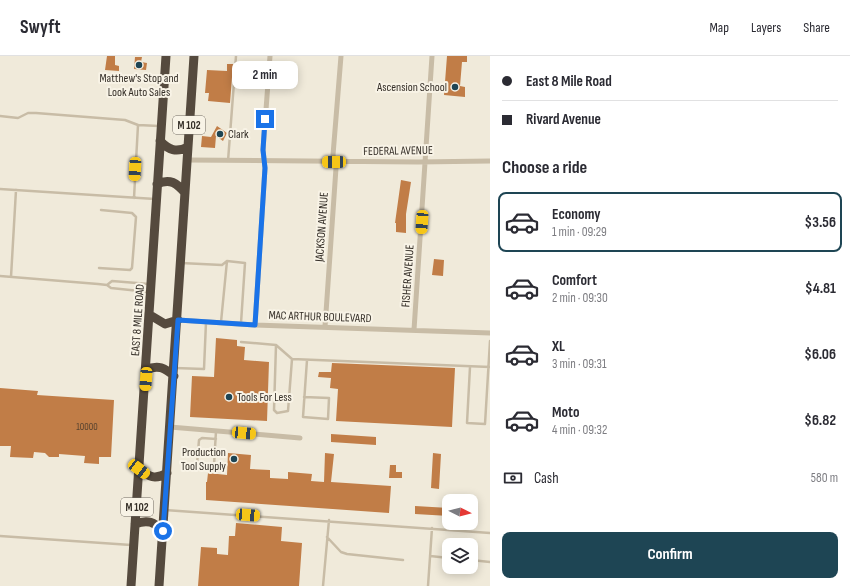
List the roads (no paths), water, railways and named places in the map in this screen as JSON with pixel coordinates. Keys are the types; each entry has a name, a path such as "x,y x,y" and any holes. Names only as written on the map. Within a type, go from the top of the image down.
{"highway":[{"name":"EAST 8 MILE ROAD","path":"131,586 152,288 157,184 166,56"},
{"name":"M 102","path":"159,586 178,320 194,56"},
{"path":"160,141 172,150 178,151 188,147"},
{"path":"157,184 165,181 173,182 180,186 185,193"},
{"path":"150,315 165,324 178,320"},
{"path":"146,370 158,366 174,372"},
{"path":"139,469 151,477 158,477 167,473"},
{"path":"135,524 149,521 156,524 163,531"}],"street":[{"path":"255,325 265,168 263,150 270,56"},
{"name":"JACKSON AVENUE","path":"325,327 336,168 334,162 341,56"},
{"name":"FISHER AVENUE","path":"414,330 432,56"},
{"name":"FEDERAL AVENUE","path":"187,160 334,162 490,161"},
{"name":"MAC ARTHUR BOULEVARD","path":"178,320 255,325 490,333"},
{"path":"170,427 300,438"}],"lane":[{"path":"228,161 236,56"},
{"path":"0,116 18,118 28,113 36,113 125,120 138,125 161,126"},
{"path":"134,198 138,125"},
{"path":"0,189 157,200"},
{"path":"11,277 16,190"},
{"path":"99,268 130,270 132,268 136,217 132,213 101,210"},
{"path":"181,263 222,265 227,261 245,263 242,324"},
{"path":"221,322 227,261"},
{"path":"0,276 107,285 111,288 152,288"},
{"path":"107,285 112,281 152,288"},
{"path":"174,372 204,369 206,322"},
{"path":"241,342 276,345 292,360 489,367"},
{"path":"484,424 490,342"},
{"path":"276,345 274,410 277,413 288,411 292,360"},
{"path":"304,397 329,398 328,419 303,417 304,397 307,360"},
{"path":"470,367 467,423 490,424"},
{"path":"216,431 216,439 213,468 208,470 200,469 197,464 199,440 202,438 216,439"},
{"path":"164,510 329,520 490,533"},
{"path":"323,586 329,520"},
{"path":"428,586 432,528"},
{"path":"0,536 134,545"},
{"path":"327,537 341,552 347,554 403,560"},
{"path":"430,556 442,557"},
{"path":"478,561 490,562"}],"place":[{"name":"Matthew's Stop and Look Auto Sales","path":"139,65"},
{"name":"Ascension School","path":"455,87"},
{"name":"Clark","path":"220,134"},
{"name":"Tools For Less","path":"229,397"},
{"name":"Production Tool Supply","path":"234,459"}]}
